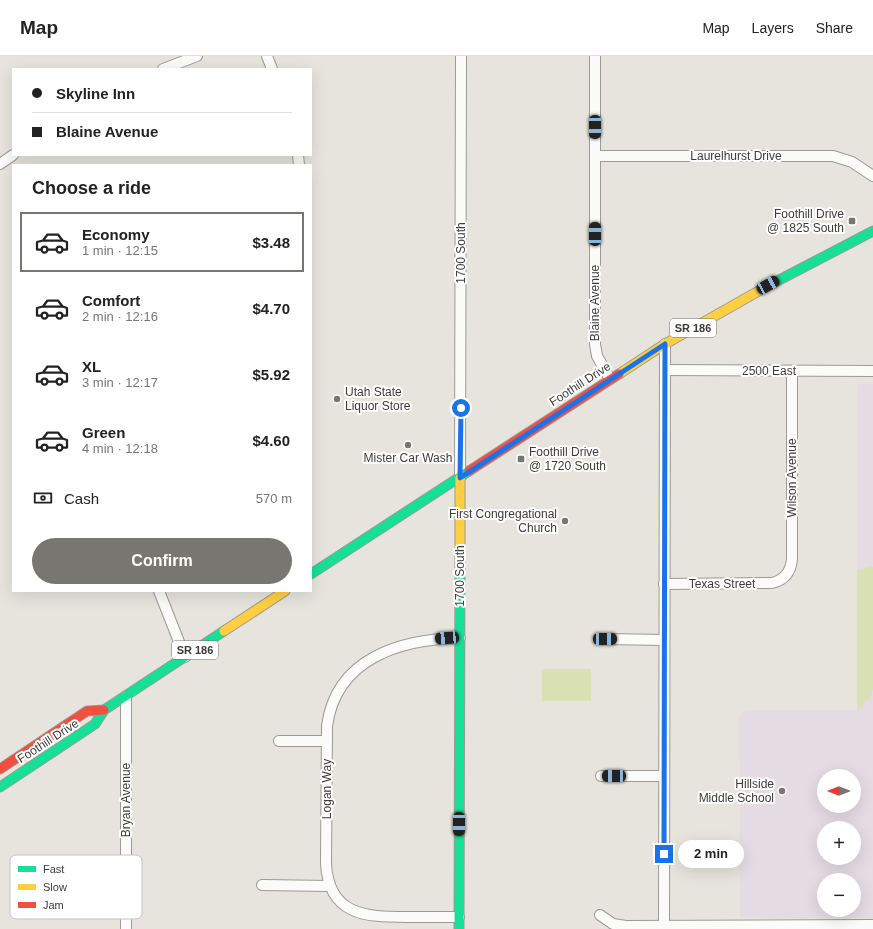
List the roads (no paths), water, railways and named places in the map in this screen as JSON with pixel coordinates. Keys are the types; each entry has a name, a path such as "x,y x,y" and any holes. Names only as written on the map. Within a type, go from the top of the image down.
{"main road":[{"name":"Foothill Drive","path":"312,573 665,344 787,274 873,231"},
{"name":"1700 South","path":"459,929 460,478"},
{"name":"Foothill Drive","path":"0,787 95,724 104,710 283,592"},
{"name":"Foothill Drive","path":"0,769 87,711 104,710"}],"street":[{"path":"166,68 197,56"},
{"path":"268,56 272,68"},
{"name":"1700 South","path":"460,478 461,56"},
{"name":"Blaine Avenue","path":"595,56 595,344 597,356 610,379"},
{"path":"0,164 12,156"},
{"name":"Laurelhurst Drive","path":"595,156 833,156 852,162 873,176"},
{"path":"664,926 665,344"},
{"name":"2500 East","path":"665,370 873,371"},
{"name":"Wilson Avenue","path":"780,581 787,575 792,559 792,371"},
{"name":"Texas Street","path":"664,584 768,584 780,581"},
{"path":"159,592 185,657"},
{"name":"Logan Way","path":"459,917 380,917 362,914 344,904 330,886 326,864 328,716 342,685 357,669 378,655 402,645 429,639 460,638"},
{"path":"605,639 664,640"},
{"name":"Bryan Avenue","path":"126,696 126,855"},
{"path":"279,741 327,741"},
{"path":"600,776 664,776"},
{"path":"262,885 330,886"},
{"path":"600,915 607,921 619,925 788,927 873,925"}],"place":[{"name":"Foothill Drive @ 1825 South","path":"852,221"},
{"name":"Utah State Liquor Store","path":"337,399"},
{"name":"Mister Car Wash","path":"408,445"},
{"name":"Foothill Drive @ 1720 South","path":"521,459"},
{"name":"First Congregational Church","path":"565,521"},
{"name":"Hillside Middle School","path":"782,791"}]}
